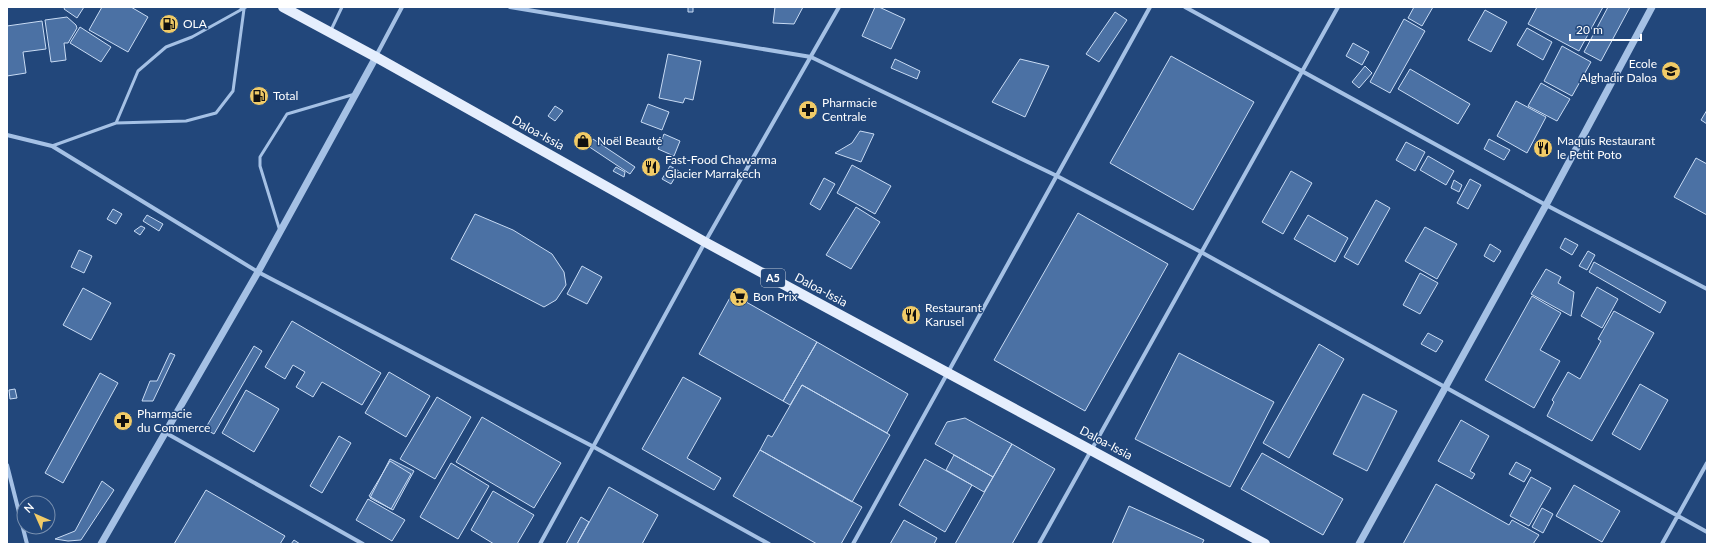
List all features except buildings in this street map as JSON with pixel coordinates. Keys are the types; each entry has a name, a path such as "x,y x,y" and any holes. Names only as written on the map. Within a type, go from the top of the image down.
{"main road":[{"name":"Daloa-Issia","path":"283,7 376,57 705,242 1265,544"}],"street":[{"path":"101,544 258,272 402,7"},
{"path":"510,7 811,57 1057,176 1201,252 1446,387 1677,517 1707,532"},
{"path":"540,544 705,242 839,7"},
{"path":"853,544 1150,7"},
{"path":"1185,7 1301,72 1546,205 1707,290"},
{"path":"1039,544 1338,7"},
{"path":"1359,544 1546,205 1652,7"},
{"path":"7,135 52,146 258,272 594,447 769,544"},
{"path":"166,433 363,544"},
{"path":"1662,544 1707,464"},
{"path":"7,465 27,544"}],"lane":[{"path":"330,32 342,7"},
{"path":"116,123 138,71 166,47 192,37 243,8"},
{"path":"52,146 116,123 186,121 216,113 233,91 243,8"},
{"path":"280,231 260,166 260,157 287,114 355,94"}],"place":[{"name":"OLA","path":"169,24"},
{"name":"Ecole Alghadir Daloa","path":"1671,71"},
{"name":"Total","path":"259,96"},
{"name":"Pharmacie Centrale","path":"808,110"},
{"name":"Noël Beauté","path":"583,141"},
{"name":"Maquis Restaurant le Petit Poto","path":"1543,148"},
{"name":"Fast-Food Chawarma Glacier Marrakech","path":"651,167"},
{"name":"Bon Prix","path":"739,297"},
{"name":"Restaurant Karusel","path":"911,315"},
{"name":"Pharmacie du Commerce","path":"123,421"}]}
